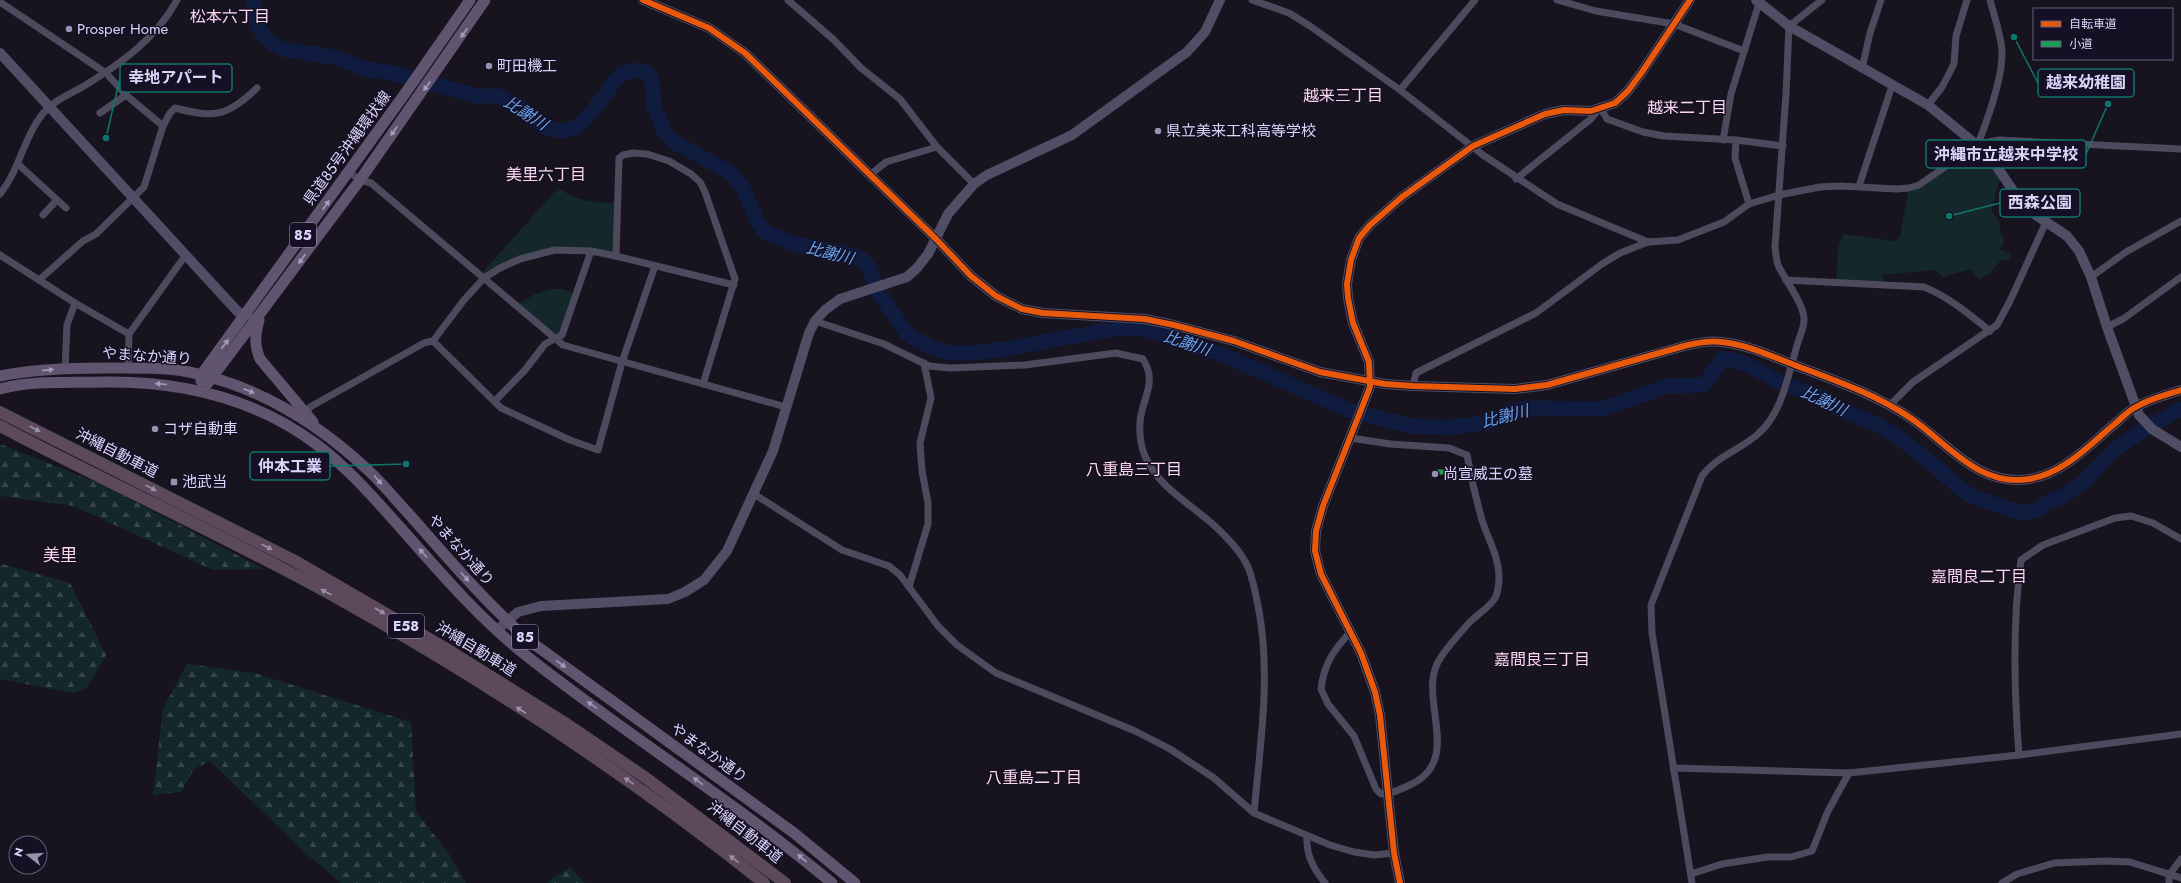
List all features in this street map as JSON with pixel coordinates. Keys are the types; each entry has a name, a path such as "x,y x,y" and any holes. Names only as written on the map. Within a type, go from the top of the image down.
{"highway":[{"name":"沖縄自動車道","path":"0,412 295,561 450,651 565,723 646,778 785,883"},
{"name":"沖縄自動車道","path":"0,426 324,591 445,660 640,789 710,840 764,883"}],"main road":[{"name":"県道85号沖縄環状線","path":"207,377 247,315 422,70 470,0"},
{"name":"県道85号沖縄環状線","path":"207,377 261,314 360,180 436,73 485,0"},
{"path":"261,314 254,338 255,347 260,359 306,412 316,426"},
{"name":"やまなか通り","path":"0,376 66,369 128,368 172,370 207,377 268,398 316,426 370,472 507,622 527,639 794,833 855,883"},
{"path":"200,390 207,377"},
{"name":"やまなか通り","path":"0,389 30,384 120,382 187,387 230,398 262,412 318,444 373,496 458,593 522,652 577,694 785,844 832,883"},
{"path":"785,844 794,833"}],"street":[{"path":"0,194 9,183 18,164 22,148 49,107 115,67 146,41 162,23 177,0"},
{"path":"643,0 696,22 732,42 936,239 971,276 996,296 1022,309 1043,313 1145,319 1174,324 1234,341 1320,372 1371,381 1413,386 1515,389 1547,385 1684,346 1707,341 1721,341 1745,346 1791,368 1862,391 1890,405 1913,420 1979,471 1993,477 2018,480 2045,475 2065,465 2137,411 2181,390"},
{"path":"788,0 834,40 861,68 900,100 937,147 974,184"},
{"path":"497,630 518,612 541,606 668,599 685,592 704,580 715,569 738,530 773,451 803,348 816,321 825,310 840,299 890,284 907,277 918,268 936,239 948,214 974,184 987,174 1072,135 1187,52 1205,32 1220,0"},
{"path":"1252,0 1289,13 1310,26 1400,90 1516,179 1570,211 1648,242"},
{"path":"1400,90 1475,0"},
{"path":"1558,0 1596,11 1674,24 1744,51"},
{"path":"1400,883 1394,853 1375,692 1361,653 1351,631 1321,574 1314,543 1323,506 1364,405 1371,381 1368,362 1353,323 1348,298 1348,270 1355,248 1359,238 1382,214 1402,197 1474,146 1545,114 1564,110 1591,110 1615,103 1628,91 1690,0"},
{"path":"1692,883 1651,627 1651,604 1702,476 1715,462 1758,434 1776,410 1791,368 1804,320 1800,307 1777,264 1775,247 1783,146 1789,26 1822,0"},
{"path":"1862,69 1881,0"},
{"path":"1928,105 1942,87 1954,64 1956,36 1968,0"},
{"path":"1978,144 1988,119 2002,63 2002,49 1990,0"},
{"path":"1723,140 1731,94 1757,1 1789,26 1862,69 1928,105 1978,144 1988,155 2024,207 2067,236 2080,251 2091,277 2137,411 2152,429 2181,447"},
{"path":"0,2 106,73 126,95 162,126"},
{"path":"0,53 49,107 94,153 185,256 238,312 247,315"},
{"path":"1858,186 1892,86"},
{"path":"39,280 83,240 96,234 144,187 162,126 175,108 202,115 221,113 240,105 257,88"},
{"path":"100,113 126,95"},
{"path":"1600,107 1607,119 1643,132 1664,136 1736,140 1783,146"},
{"path":"1516,179 1592,118 1600,107"},
{"path":"1736,140 1735,158 1749,204"},
{"path":"1413,386 1416,373 1536,313 1602,264 1620,253 1648,242 1678,240 1724,222 1749,204 1779,195 1820,187 1858,186 1896,189 1914,186 1978,144 1999,140 2181,149"},
{"path":"870,175 886,162 937,147"},
{"path":"616,256 619,158 623,155 647,154 672,163 700,182 729,258 735,279 703,384"},
{"path":"18,164 66,208"},
{"path":"349,172 360,180 370,183 564,345 786,407"},
{"path":"43,215 57,200"},
{"path":"2091,277 2120,255 2181,221"},
{"path":"1890,405 1913,382 1990,331 1997,324 2010,301 2046,222"},
{"path":"306,412 310,407 417,347 433,341 464,300 484,278 500,268 535,254 555,250 591,251 734,285"},
{"path":"495,401 525,370 545,344 562,335 591,251"},
{"path":"0,256 75,303 129,334"},
{"path":"128,368 129,334 185,256"},
{"path":"433,341 501,408 584,446 598,450 622,362 655,266"},
{"path":"2107,327 2123,319 2181,277"},
{"path":"1786,280 1924,287 1955,303 1990,331"},
{"path":"66,369 68,325 75,303"},
{"path":"816,321 884,344 924,363 950,368 1025,365 1116,353 1143,359 1150,373 1150,385 1140,422 1144,454 1148,463 1162,482 1224,534 1242,557 1254,583 1263,635 1265,698 1254,813"},
{"path":"909,587 928,524 928,503 922,471 920,443 931,398 924,363"},
{"path":"1351,438 1390,444 1449,448 1467,455 1483,522 1495,549 1499,576 1496,597 1468,623 1441,656 1434,670 1432,685 1438,727 1436,755 1430,769 1419,781 1388,794 1380,794 1376,788 1354,736 1328,704 1321,689 1328,660 1334,650 1351,631"},
{"path":"754,494 842,550 889,566 900,575 938,626 957,645 981,664 996,673 1134,731 1170,749 1214,778 1254,813 1308,836 1354,852 1374,855 1394,853"},
{"path":"2019,755 2016,712 2015,628 2021,560 2043,545 2070,533 2115,518 2131,516 2153,524 2181,539"},
{"path":"1673,768 1849,773 2019,755 2181,734"},
{"path":"1691,874 1722,864 1768,857 1791,857 1812,850 1828,811 1849,773"},
{"path":"1308,836 1308,856 1312,865 1325,883"},
{"path":"2169,883 2169,875 2181,859"},
{"path":"2002,883 2017,874 2036,867 2054,863 2080,861 2130,862 2181,878"}],"green space":[{"path":"1978,144 2001,174 1991,211 1999,221 2001,235 2005,240 2000,249 2011,254 2008,261 2001,260 1991,272 1979,280 1971,269 1943,277 1935,270 1883,275 1884,284 1836,282 1838,249 1843,234 1895,241 1900,236 1909,188"},
{"path":"558,188 573,196 586,200 617,203 616,256 591,251 535,254 484,278 480,275"},
{"path":"552,289 563,289 577,294 557,339 517,305 535,294"},
{"path":"0,444 103,485 264,569 213,570 73,506 0,496"},
{"path":"2,564 70,583 106,655 86,689 72,693 0,679 0,565"},
{"path":"187,664 254,673 411,722 416,811 451,857 466,883 341,883 303,851 210,761 194,769 181,792 153,795 163,709"},
{"path":"570,867 585,883 546,883"}],"waterway":[{"name":"比謝川","path":"255,0 255,16 260,29 269,41 282,49 333,57 366,69 397,74 477,96 499,96 522,108 544,127 561,131 575,128 582,123 603,98 615,80 622,74 635,70 646,72 652,80 654,107 665,133 674,142 731,173 744,190 757,221 765,232 793,244 856,256 865,262 869,268 879,293 905,331 913,338 938,350 951,353 975,353 1017,347 1118,328 1145,329 1223,355 1351,411 1411,426 1447,428 1494,421 1510,411 1526,408 1603,409 1667,386 1704,385 1723,358 1744,363 1782,383 1824,399 1839,409 1878,425 1898,437 1939,469 1958,487 1973,497 2021,513 2038,510 2046,503 2063,496 2084,482 2112,452 2141,431 2181,409"}],"marked path":[{"path":"1437,472 1444,472"}],"cycle path":[{"path":"643,0 709,28 745,53 936,239 971,276 996,296 1022,309 1043,313 1145,319 1234,341 1320,372 1385,384 1413,386 1515,389 1547,385 1684,346 1712,341 1722,342 1761,352 1842,383 1871,396 1899,410 1912,419 1966,462 1995,477 2011,480 2029,479 2054,471 2087,448 2133,408 2152,399 2181,390"},
{"path":"1400,883 1394,853 1380,715 1375,692 1361,653 1321,574 1315,551 1316,531 1323,506 1370,387 1369,362 1353,323 1348,298 1347,284 1351,260 1359,238 1370,225 1402,197 1473,146 1545,114 1564,110 1591,111 1615,103 1628,91 1642,72 1690,0"}],"place":[{"name":"Prosper Home","path":"69,29"},
{"name":"越来幼稚園","path":"2014,37"},
{"name":"町田機工","path":"489,66"},
{"name":"沖縄市立越来中学校","path":"2108,104"},
{"name":"県立美来工科高等学校","path":"1158,131"},
{"name":"幸地アパート","path":"106,138"},
{"name":"西森公園","path":"1949,216"},
{"name":"コザ自動車","path":"155,429"},
{"name":"仲本工業","path":"406,464"},
{"name":"尚宣威王の墓","path":"1435,474"},
{"name":"池武当","path":"174,482"}],"district":[{"name":"松本六丁目","path":"230,16"},
{"name":"越来三丁目","path":"1343,95"},
{"name":"越来二丁目","path":"1687,107"},
{"name":"美里六丁目","path":"546,174"},
{"name":"八重島三丁目","path":"1134,469"},
{"name":"美里","path":"60,555"},
{"name":"嘉間良二丁目","path":"1979,576"},
{"name":"嘉間良三丁目","path":"1542,659"},
{"name":"八重島二丁目","path":"1034,777"}]}
